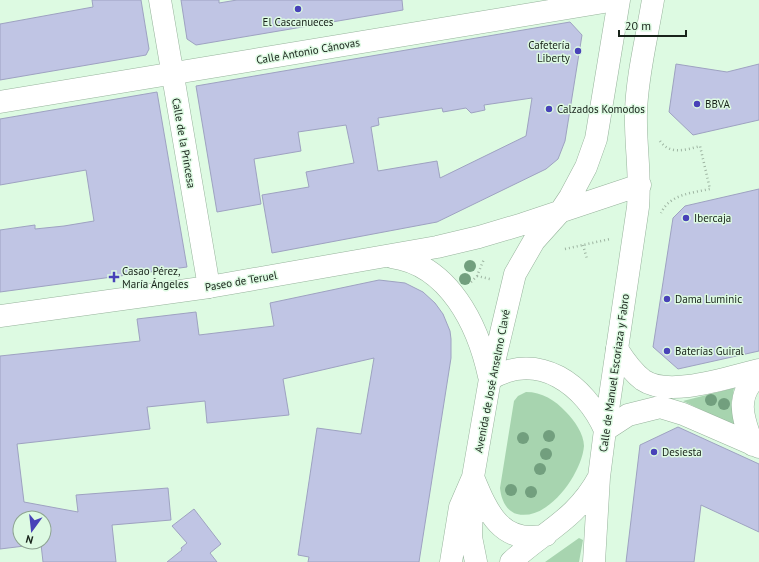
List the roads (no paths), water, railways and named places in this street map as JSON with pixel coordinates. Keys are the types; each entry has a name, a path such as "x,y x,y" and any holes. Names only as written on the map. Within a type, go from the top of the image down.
{"main road":[{"name":"Calle de la Princesa","path":"160,0 209,287"},
{"name":"Calle Antonio Cánovas","path":"0,102 616,0"},
{"name":"Avenida de José Anselmo Clavé","path":"451,562 460,506 473,477 490,379 515,274 534,241 560,212 582,177 596,139 620,0"},
{"name":"Calle de Manuel Escoriaza y Fabro","path":"594,562 605,430 633,248 640,185 636,125 637,97 653,0"},
{"name":"Paseo de Teruel","path":"0,316 209,287 386,256 479,237 640,185"},
{"name":"Paseo de Teruel","path":"386,256 406,260 430,270 452,293 483,350 490,379"},
{"path":"617,349 634,372 644,380 666,387 682,388 759,370"},
{"path":"490,379 502,373 519,369 535,369 554,374 572,385 589,401 596,410 605,430 628,415 660,407 683,414 756,446"},
{"path":"756,446 744,422 743,402 745,392 750,382 759,375"},
{"path":"473,477 486,508 505,529 525,538 546,535"},
{"path":"473,477 471,537 476,562"},
{"path":"511,562 573,513 591,491 600,477"}],"place":[{"name":"El Cascanueces","path":"298,9"},
{"name":"Cafetería Liberty","path":"578,51"},
{"name":"BBVA","path":"697,104"},
{"name":"Calzados Komodos","path":"549,109"},
{"name":"Ibercaja","path":"686,218"},
{"name":"Casao Pérez, María Ángeles","path":"114,277"},
{"name":"Dama Luminic","path":"667,299"},
{"name":"Baterías Guiral","path":"667,351"},
{"name":"Desiesta","path":"654,452"}]}
